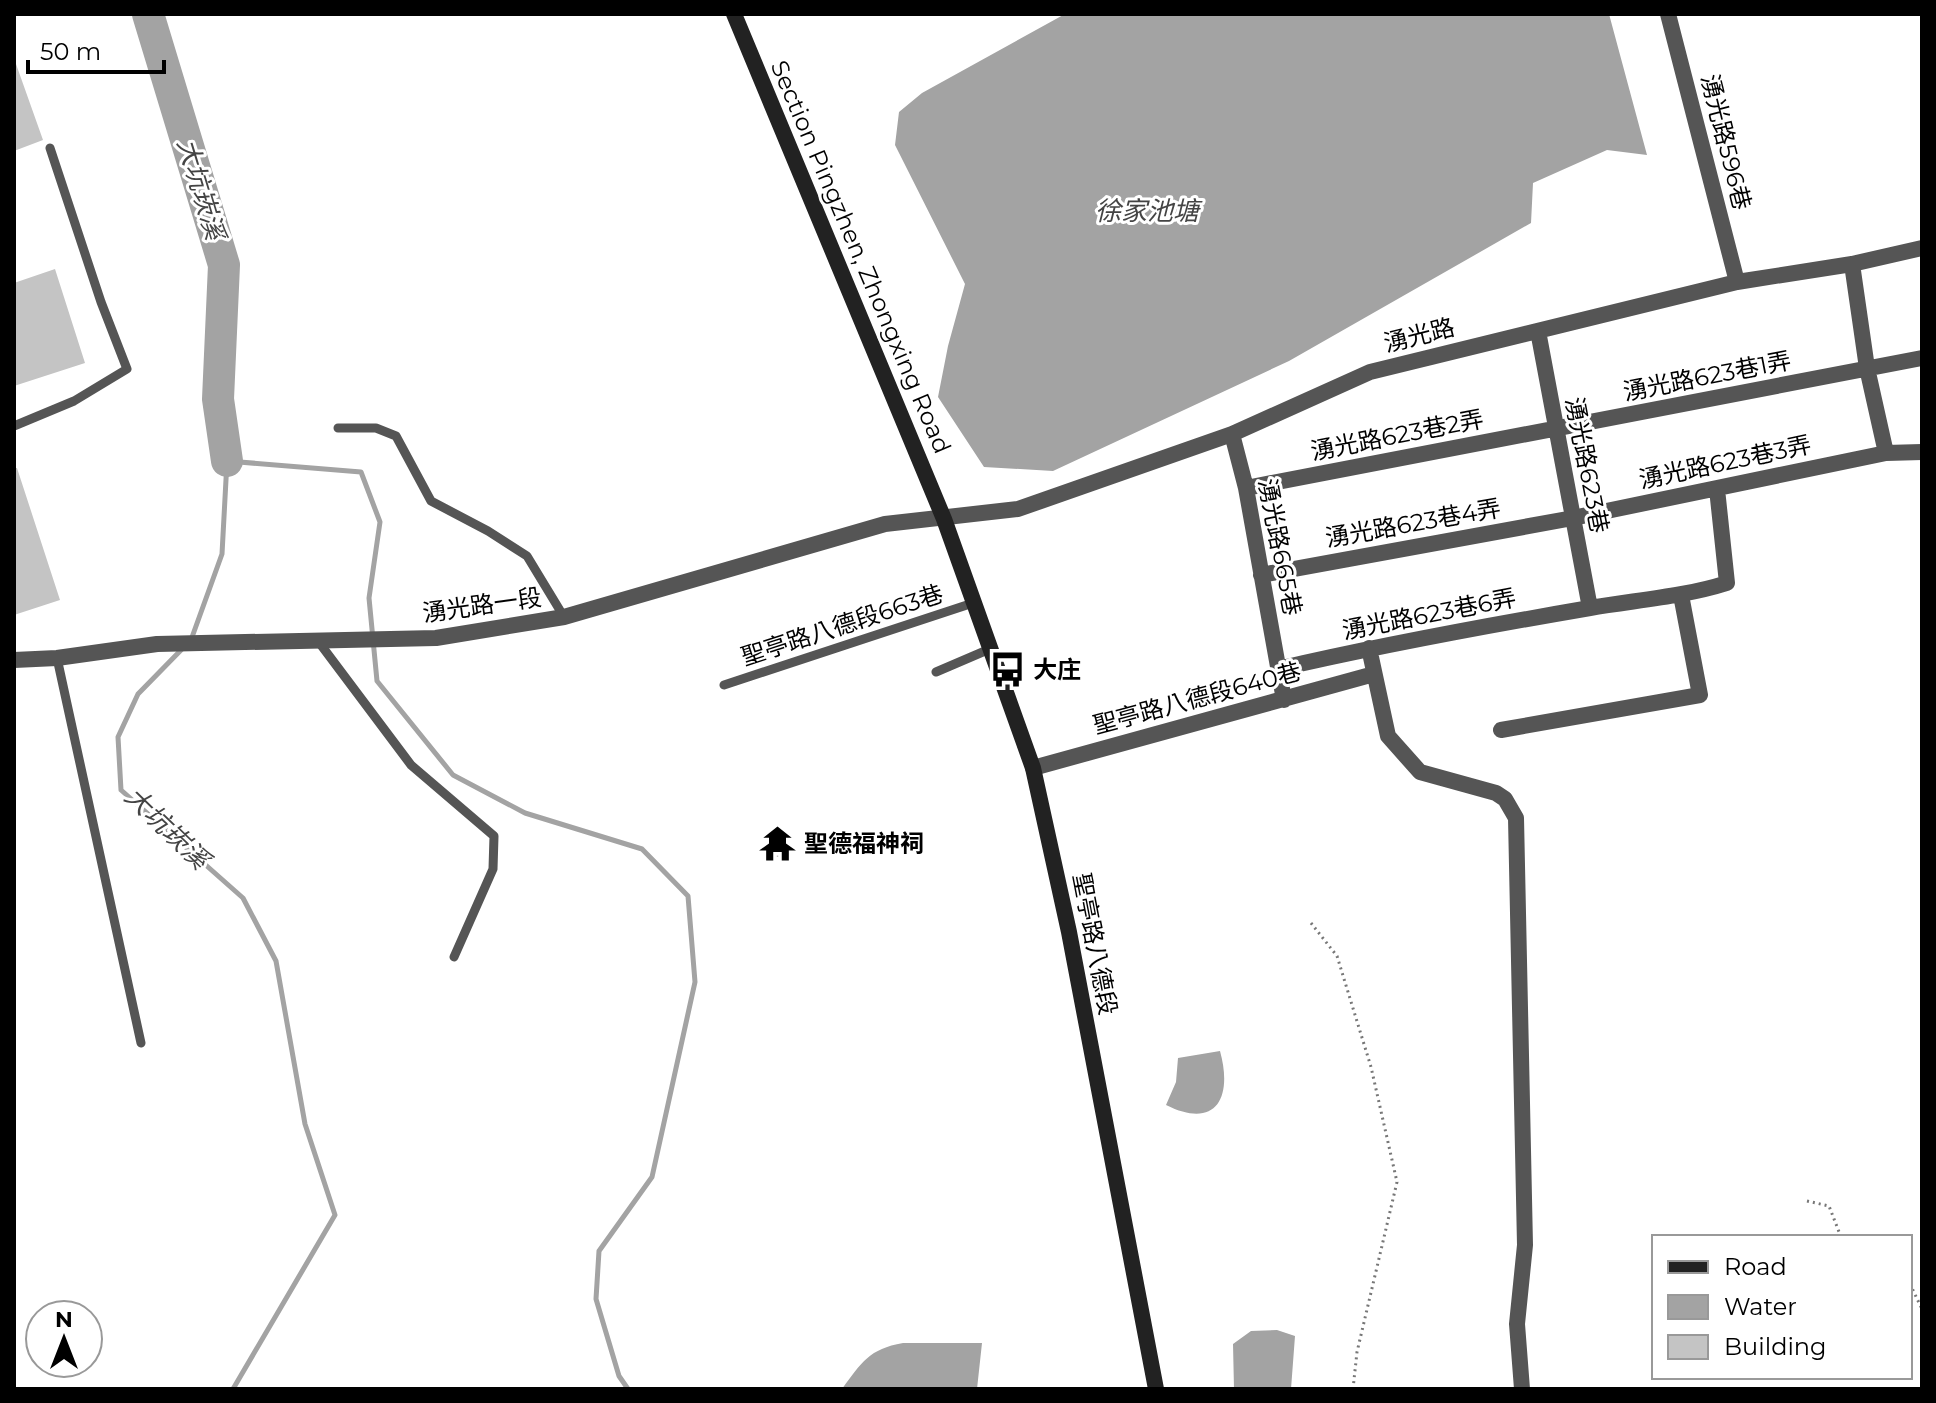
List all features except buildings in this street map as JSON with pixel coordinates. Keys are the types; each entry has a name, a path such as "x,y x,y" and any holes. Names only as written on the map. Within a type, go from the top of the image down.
{"street":[{"name":"Section Pingzhen, Zhongxing Road","path":"734,14 944,519"},
{"name":"湧光路596巷","path":"1668,14 1737,282"},
{"name":"湧光路","path":"944,519 1018,509 1232,434 1370,372 1737,282 1852,264 1922,248"},
{"path":"1852,264 1867,368 1886,453"},
{"name":"湧光路623巷","path":"1538,331 1590,608"},
{"name":"湧光路623巷1弄","path":"1556,430 1922,358"},
{"name":"湧光路623巷2弄","path":"1246,488 1556,430"},
{"name":"湧光路665巷","path":"1232,434 1246,488 1284,700"},
{"name":"湧光路623巷3弄","path":"1573,518 1886,453 1922,452"},
{"name":"湧光路623巷6弄","path":"1278,669 1369,648 1590,608 1681,595 1727,583 1717,489"},
{"name":"湧光路623巷4弄","path":"1261,575 1573,518"},
{"name":"聖亭路八德段","path":"944,519 1033,768 1071,943 1156,1389"},
{"name":"湧光路一段","path":"14,660 57,658 157,644 436,638 564,617 885,524 944,519"},
{"path":"1501,730 1700,695 1681,595"},
{"path":"1369,648 1388,736 1420,772 1496,793 1505,799 1516,818 1525,1245 1517,1324 1522,1389"},
{"name":"聖亭路八德段640巷","path":"1033,768 1374,674"}],"lane":[{"path":"14,426 74,401 127,369 101,302 50,148"},
{"path":"338,428 376,428 396,436 431,501 527,556 564,617"},
{"name":"聖亭路八德段663巷","path":"724,685 973,603"},
{"path":"318,641 411,765 494,836 493,869 454,957"},
{"path":"936,672 992,648"},
{"path":"57,658 141,1043"}],"path":[{"path":"1311,923 1337,956 1371,1067 1397,1182 1357,1352 1353,1389"},
{"path":"1807,1201 1829,1206 1840,1235"},
{"path":"1912,1288 1922,1309"}],"water":[{"name":"徐家池塘","path":"1065,14 1609,14 1647,155 1607,150 1533,183 1531,223 1289,361 1053,471 984,467 938,397 965,284 895,145 899,112 922,93"},
{"path":"1220,1051 1224,1083 1217,1105 1197,1114 1166,1105 1176,1082 1178,1058"},
{"path":"1277,1330 1295,1336 1291,1389 1234,1389 1233,1344 1251,1331"},
{"path":"903,1343 982,1343 977,1389 842,1389 867,1358 882,1349"}],"waterway":[{"name":"大坑崁溪","path":"148,14 224,265 218,399 227,461"},
{"path":"191,640 222,554 227,461 361,472 380,522 369,598 377,681 453,775 525,813 642,849 688,896 695,982 652,1177 599,1251 596,1299 619,1376 628,1389"},
{"name":"大坑崁溪","path":"184,647 138,694 118,737 121,790 243,898 276,961 305,1124 335,1215 233,1389"}],"place":[{"name":"大庄","path":"1007,669"},
{"name":"聖德福神祠","path":"778,843"}]}
